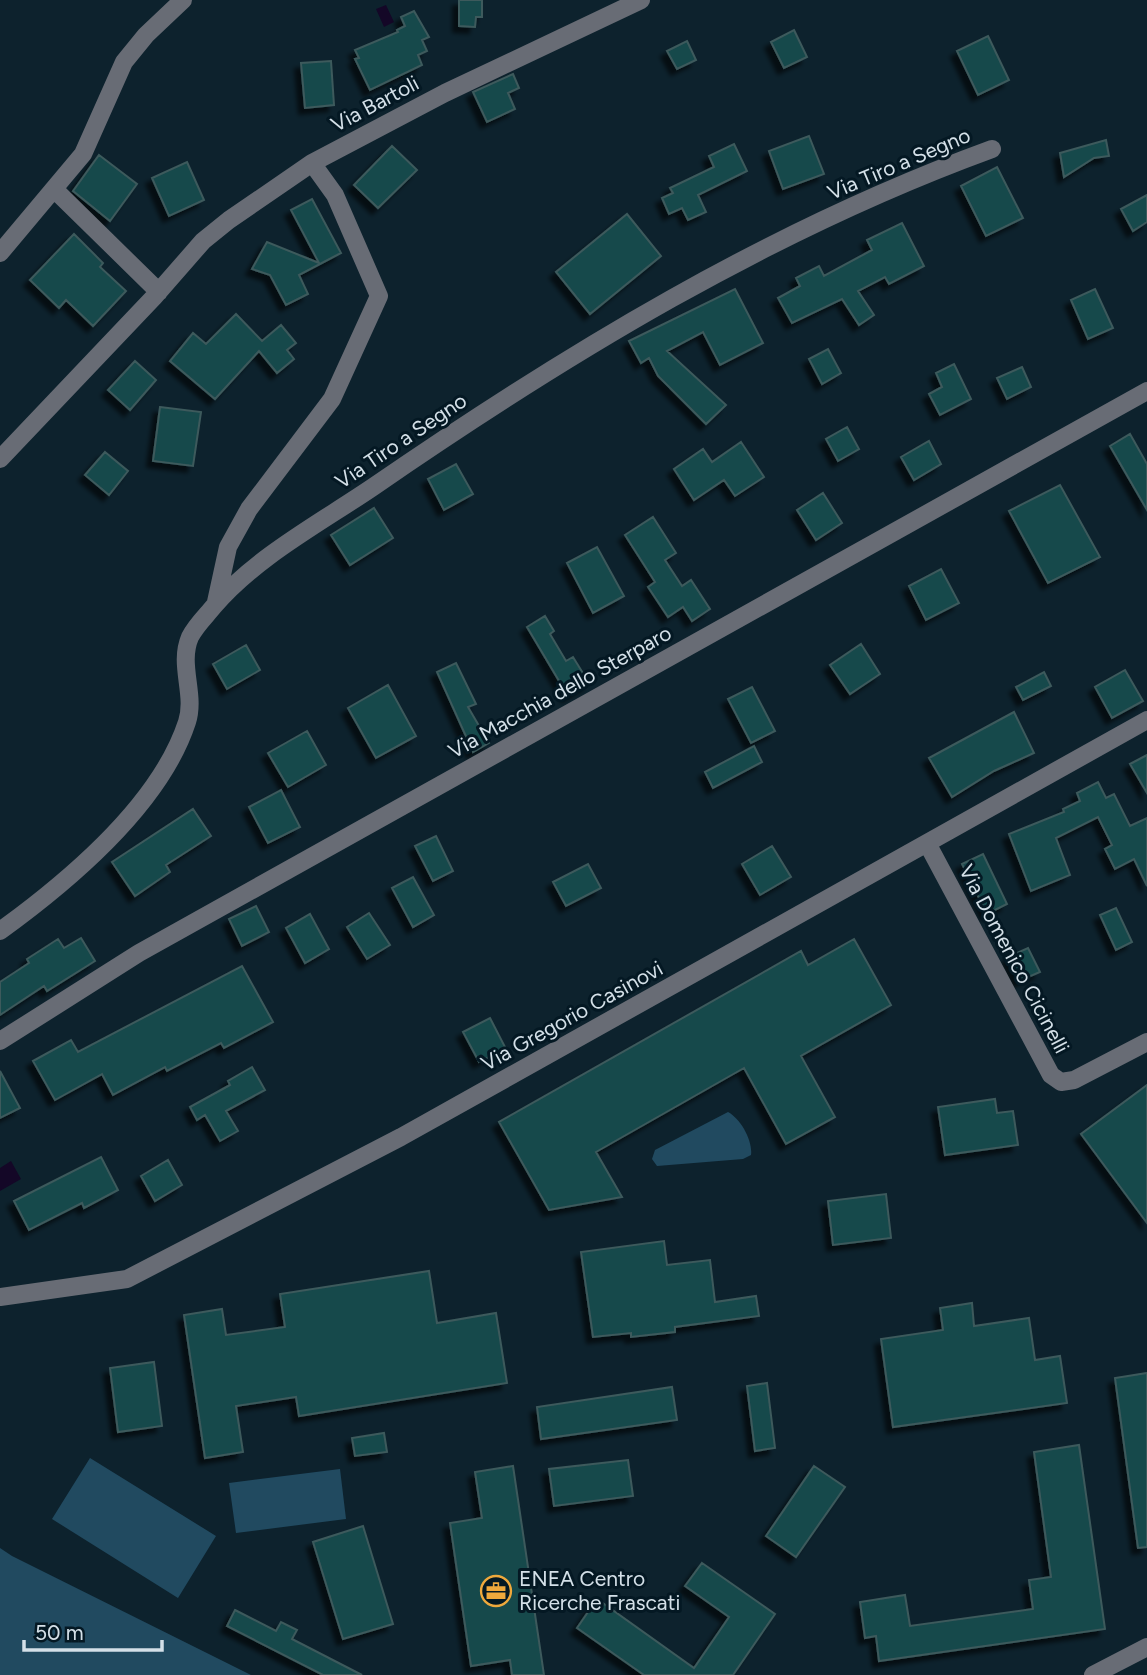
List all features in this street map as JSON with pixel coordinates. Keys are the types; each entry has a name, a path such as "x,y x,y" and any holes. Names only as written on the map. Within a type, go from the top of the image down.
{"street":[{"path":"0,253 86,149 124,62 146,34 183,0"},
{"name":"Via Bartoli","path":"0,459 159,292 203,241 312,163 445,93 641,0"},
{"name":"Via Tiro a Segno","path":"0,931 107,839 151,790 188,718 190,704 186,666 189,640 216,604 257,566 439,442 644,313 710,276 886,191 992,149"},
{"path":"216,604 228,547 249,509 332,398 379,296 335,195 312,163"},
{"path":"54,190 159,292"},
{"name":"Via Macchia dello Sterparo","path":"0,1041 131,957 1147,391"},
{"name":"Via Gregorio Casinovi","path":"0,1297 127,1279 401,1138 1147,720"},
{"name":"Via Domenico Cicinelli","path":"928,843 1051,1075 1060,1082 1074,1080 1147,1042"},
{"path":"1093,1675 1147,1647"}],"shaded area":[{"path":"386,5 394,22 384,27 376,9"},
{"path":"728,1112 745,1131 751,1155 743,1159 657,1166 652,1159 655,1150"},
{"path":"11,1161 21,1179 0,1191 0,1168"},
{"path":"90,1458 216,1536 178,1598 52,1519"},
{"path":"340,1469 346,1519 236,1533 229,1483"},
{"path":"0,1548 12,1556 251,1675 0,1675"}],"building":[{"path":"459,0 482,0 482,17 476,17 475,27 459,26"},
{"path":"414,11 429,37 422,40 427,51 418,55 422,65 370,90 355,59 359,58 355,50 398,32 397,30 405,26 401,17"},
{"path":"794,30 807,57 784,68 771,42"},
{"path":"988,36 1009,80 978,95 957,51"},
{"path":"687,41 696,60 677,69 667,51"},
{"path":"331,61 334,105 305,108 301,63"},
{"path":"513,74 519,88 508,93 515,109 487,122 473,92"},
{"path":"809,136 824,174 783,189 769,151"},
{"path":"1106,140 1109,156 1094,158 1064,177 1060,153"},
{"path":"734,144 747,171 698,195 706,212 688,220 682,208 669,214 662,198 673,193 670,188 714,167 709,156"},
{"path":"392,146 417,170 378,208 354,185"},
{"path":"99,155 137,184 110,221 73,191"},
{"path":"187,162 204,200 169,216 152,178"},
{"path":"997,167 1023,218 986,236 961,186"},
{"path":"1147,195 1147,222 1133,231 1121,209"},
{"path":"312,199 341,253 299,275 308,294 286,305 270,275 252,269 267,242 319,263 291,210"},
{"path":"627,214 661,256 590,314 556,272"},
{"path":"902,223 924,266 889,284 885,277 858,291 874,315 859,325 842,299 792,323 778,298 800,286 796,278 819,266 824,276 872,250 867,240"},
{"path":"74,234 103,263 100,267 126,291 93,326 66,300 59,308 30,280"},
{"path":"735,289 763,343 720,365 703,332 667,351 726,405 706,424 658,376 649,358 641,363 629,341"},
{"path":"1095,289 1113,328 1088,339 1071,300"},
{"path":"236,314 262,341 281,325 296,343 287,350 294,359 277,373 259,351 215,399 170,361 193,333 206,344"},
{"path":"828,349 841,373 822,384 809,359"},
{"path":"135,361 156,380 130,410 108,390"},
{"path":"954,364 971,399 940,415 929,394 942,387 936,373"},
{"path":"1022,367 1031,387 1007,399 997,378"},
{"path":"160,407 201,412 193,466 153,461"},
{"path":"847,427 859,449 838,461 826,439"},
{"path":"1130,434 1147,464 1147,510 1110,446"},
{"path":"929,441 941,464 914,480 901,457"},
{"path":"741,442 764,477 735,496 724,480 694,500 674,469 703,449 712,462"},
{"path":"105,452 128,471 109,495 85,475"},
{"path":"456,464 473,494 444,510 428,479"},
{"path":"1060,485 1100,557 1048,583 1009,511"},
{"path":"823,493 842,523 816,540 797,510"},
{"path":"374,508 393,538 350,565 331,535"},
{"path":"653,517 676,553 665,560 682,586 691,580 710,609 692,621 683,607 668,617 648,587 655,582 625,535"},
{"path":"597,547 624,596 593,613 567,563"},
{"path":"941,569 959,603 926,620 909,586"},
{"path":"545,616 554,631 550,634 566,661 573,657 589,683 568,696 527,627"},
{"path":"861,644 880,674 850,694 830,665"},
{"path":"246,645 260,670 227,689 213,664"},
{"path":"456,663 476,704 468,707 489,743 473,752 437,672"},
{"path":"1125,670 1143,701 1112,718 1095,687"},
{"path":"1044,672 1051,686 1023,700 1016,687"},
{"path":"388,685 416,736 376,758 348,708"},
{"path":"752,687 775,731 751,743 728,699"},
{"path":"1014,712 1034,753 994,771 952,797 929,758"},
{"path":"307,731 326,765 288,787 268,753"},
{"path":"754,746 762,762 713,788 705,772"},
{"path":"1147,755 1147,793 1130,764"},
{"path":"1098,782 1106,798 1114,794 1130,826 1147,818 1147,886 1134,859 1115,869 1105,849 1112,845 1098,817 1056,838 1070,875 1031,891 1009,834 1064,812 1063,809 1080,801 1077,793"},
{"path":"281,790 300,827 268,843 249,807"},
{"path":"193,809 211,836 166,865 170,872 135,896 112,862"},
{"path":"436,836 453,871 433,881 415,846"},
{"path":"772,846 791,877 760,895 742,864"},
{"path":"983,854 1007,904 987,914 962,864"},
{"path":"588,864 601,888 566,906 553,882"},
{"path":"413,877 434,915 413,927 392,888"},
{"path":"256,906 269,932 242,946 229,919"},
{"path":"1116,908 1132,942 1116,950 1100,915"},
{"path":"369,913 390,945 367,959 347,927"},
{"path":"310,914 329,949 305,963 286,928"},
{"path":"81,938 95,961 47,991 44,986 0,1015 0,982 29,963 27,959 58,939 64,948"},
{"path":"854,939 891,1005 801,1056 835,1117 786,1144 744,1068 596,1152 622,1197 549,1210 499,1122 801,951 808,965"},
{"path":"1028,948 1040,972 1019,981 1008,957"},
{"path":"242,966 273,1022 224,1048 221,1043 167,1071 165,1067 113,1095 102,1074 55,1100 33,1061 71,1040 78,1052"},
{"path":"490,1018 506,1049 479,1062 463,1032"},
{"path":"252,1067 265,1090 226,1111 238,1131 220,1141 205,1115 197,1120 190,1107 230,1085 228,1081"},
{"path":"0,1071 20,1108 0,1118"},
{"path":"1147,1085 1147,1223 1081,1134"},
{"path":"995,1099 997,1113 1013,1111 1018,1145 945,1155 938,1107"},
{"path":"101,1157 118,1190 84,1208 82,1203 29,1230 14,1201"},
{"path":"168,1160 182,1185 155,1201 141,1176"},
{"path":"886,1194 891,1238 833,1245 828,1201"},
{"path":"664,1241 667,1265 710,1260 715,1302 756,1296 759,1316 675,1327 675,1332 631,1337 631,1333 593,1337 581,1252"},
{"path":"429,1271 437,1323 496,1313 507,1383 299,1416 296,1397 236,1406 243,1452 205,1458 184,1315 222,1309 226,1335 285,1327 280,1294"},
{"path":"972,1303 974,1326 1029,1318 1035,1360 1060,1356 1067,1403 893,1427 881,1339 943,1330 940,1308"},
{"path":"154,1362 162,1426 118,1432 110,1368"},
{"path":"1147,1373 1147,1547 1138,1548 1115,1378"},
{"path":"767,1383 775,1448 755,1451 747,1386"},
{"path":"672,1387 677,1420 541,1439 537,1407"},
{"path":"384,1433 387,1452 355,1456 352,1438"},
{"path":"1079,1445 1105,1629 879,1661 876,1636 865,1638 860,1602 905,1595 910,1626 1033,1609 1029,1580 1051,1577 1034,1452"},
{"path":"628,1460 633,1496 554,1506 549,1469"},
{"name":"ENEA Centro Ricerche Frascati","path":"513,1466 544,1675 512,1675 510,1660 471,1666 450,1523 482,1518 475,1472"},
{"path":"814,1466 845,1487 796,1557 766,1536"},
{"path":"363,1526 393,1624 343,1639 313,1542"},
{"path":"702,1563 775,1614 733,1675 644,1675 577,1628 597,1599 694,1668 729,1617 685,1586"},
{"path":"235,1610 276,1631 281,1622 297,1630 292,1639 362,1675 323,1675 227,1626"}],"place":[{"name":"ENEA Centro Ricerche Frascati","path":"496,1591"}]}
